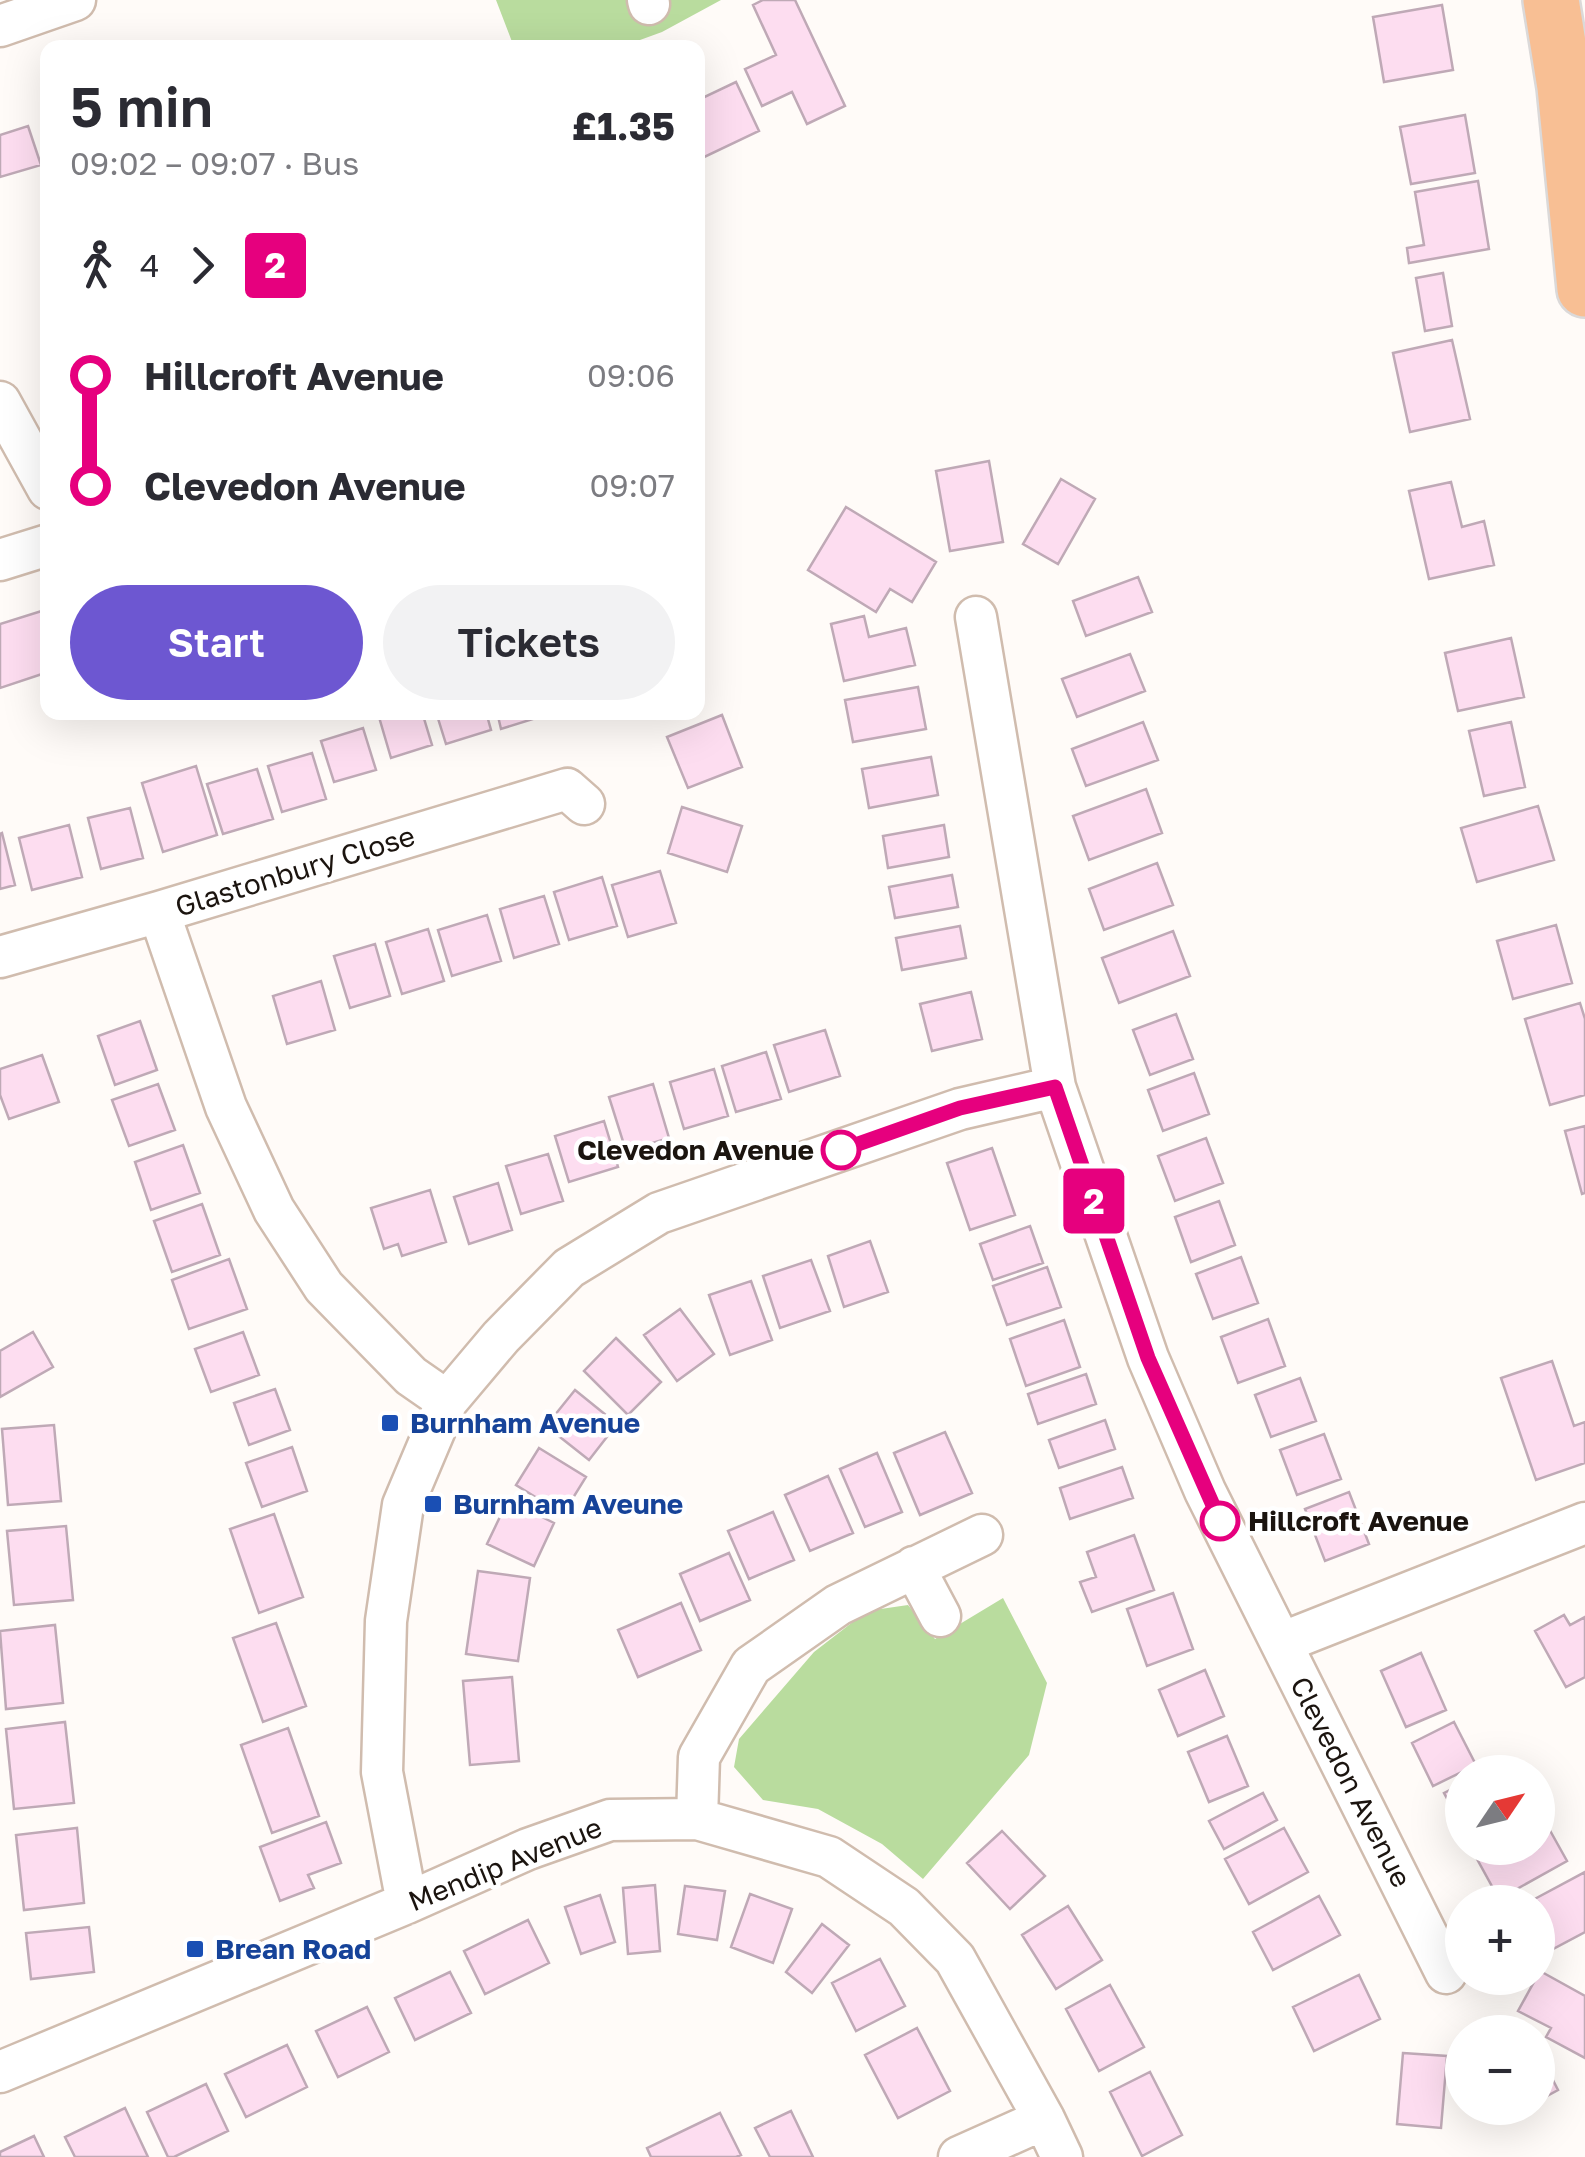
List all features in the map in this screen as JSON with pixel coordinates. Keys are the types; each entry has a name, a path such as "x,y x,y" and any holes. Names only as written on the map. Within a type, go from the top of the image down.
{"highway":[{"path":"1551,0 1565,88 1585,289"}],"street":[{"path":"0,26 75,0"},
{"path":"0,402 40,474"},
{"path":"0,560 40,547"},
{"name":"Clevedon Avenue","path":"976,617 1055,1087 1148,1358 1205,1490 1445,1971"},
{"name":"Glastonbury Close","path":"0,957 567,789 584,804"},
{"path":"158,912 226,1107 274,1210 324,1288 411,1376 447,1401"},
{"path":"407,1904 382,1772 386,1621 403,1505 447,1401 501,1337 569,1268 660,1213 960,1108 1055,1087"},
{"path":"1281,1643 1585,1523"},
{"path":"697,1819 699,1758 751,1666 838,1605 982,1534"},
{"path":"914,1567 940,1616"},
{"name":"Mendip Avenue","path":"0,2072 407,1904 528,1849 610,1820 697,1819 829,1858 904,1907 955,1960 1062,2157"},
{"path":"959,2157 1044,2118"}],"green space":[{"path":"496,0 721,0 640,40 511,40"},
{"path":"1003,1598 1047,1683 1029,1755 923,1879 882,1844 818,1809 763,1800 734,1767 739,1739 814,1652 867,1611 908,1605 935,1639"}],"building":[{"path":"763,0 795,0 845,106 807,124 792,92 762,106 745,69 776,55 753,5"},
{"path":"1442,5 1453,70 1384,82 1373,17"},
{"path":"736,82 759,131 705,157 705,97"},
{"path":"1465,115 1475,173 1411,184 1400,127"},
{"path":"28,126 40,165 0,177 0,135"},
{"path":"1478,181 1489,249 1409,263 1407,248 1424,245 1415,192"},
{"path":"1443,273 1452,326 1425,331 1416,278"},
{"path":"1452,340 1470,419 1410,432 1393,353"},
{"path":"989,461 1003,542 950,551 936,471"},
{"path":"1061,479 1095,499 1058,564 1023,544"},
{"path":"1451,482 1462,527 1484,521 1494,565 1429,579 1409,491"},
{"path":"846,507 936,562 912,602 890,589 876,612 808,570"},
{"path":"1138,577 1152,612 1086,636 1073,601"},
{"path":"40,612 40,675 0,688 0,624"},
{"path":"864,616 869,637 906,628 915,665 844,681 831,624"},
{"path":"1511,638 1524,697 1458,711 1445,653"},
{"path":"1130,654 1145,691 1077,717 1062,679"},
{"path":"918,687 926,729 853,742 845,700"},
{"path":"722,715 742,767 688,788 667,737"},
{"path":"380,720 424,720 432,745 391,758"},
{"path":"438,720 488,720 491,730 446,744"},
{"path":"499,720 530,720 501,729"},
{"path":"1143,722 1158,760 1086,786 1072,749"},
{"path":"1511,722 1525,787 1484,796 1469,731"},
{"path":"363,728 376,770 334,782 321,741"},
{"path":"312,753 326,799 282,812 268,766"},
{"path":"931,757 938,795 869,808 862,769"},
{"path":"196,766 217,835 163,852 142,783"},
{"path":"257,769 273,819 223,834 207,784"},
{"path":"1146,789 1162,833 1089,860 1073,816"},
{"path":"1538,806 1554,860 1477,882 1461,828"},
{"path":"682,807 742,826 727,872 668,853"},
{"path":"130,808 143,858 101,869 88,818"},
{"path":"69,825 82,877 32,890 19,838"},
{"path":"944,825 949,857 888,868 883,836"},
{"path":"0,834 15,885 0,889"},
{"path":"1157,863 1173,905 1104,930 1089,889"},
{"path":"660,871 676,923 628,937 612,885"},
{"path":"952,875 958,907 895,918 889,887"},
{"path":"602,877 617,926 569,940 554,892"},
{"path":"544,896 559,944 514,958 500,909"},
{"path":"487,915 501,961 452,976 438,930"},
{"path":"1556,925 1572,983 1513,999 1497,941"},
{"path":"960,926 966,958 902,970 896,938"},
{"path":"428,929 444,981 402,994 386,942"},
{"path":"1173,931 1190,976 1119,1003 1102,958"},
{"path":"375,944 390,996 350,1008 334,956"},
{"path":"321,981 335,1030 287,1044 273,996"},
{"path":"971,992 982,1039 932,1051 920,1004"},
{"path":"1580,1003 1585,1019 1585,1095 1550,1105 1525,1019"},
{"path":"1176,1014 1193,1059 1150,1075 1133,1030"},
{"path":"140,1021 157,1070 115,1085 98,1036"},
{"path":"825,1030 840,1076 789,1092 774,1045"},
{"path":"766,1052 781,1099 736,1112 722,1066"},
{"path":"42,1055 59,1102 9,1119 0,1095 0,1069"},
{"path":"714,1069 728,1116 684,1129 670,1082"},
{"path":"1194,1073 1209,1114 1163,1131 1148,1090"},
{"path":"158,1084 175,1130 129,1146 112,1100"},
{"path":"653,1084 669,1138 626,1151 609,1097"},
{"path":"604,1121 618,1167 569,1182 555,1136"},
{"path":"1585,1126 1585,1193 1582,1194 1565,1131"},
{"path":"1206,1138 1223,1183 1175,1201 1158,1156"},
{"path":"183,1145 200,1193 151,1210 135,1162"},
{"path":"992,1148 1015,1215 970,1230 947,1163"},
{"path":"548,1154 563,1201 521,1214 506,1166"},
{"path":"498,1183 512,1230 469,1244 454,1197"},
{"path":"430,1190 446,1242 402,1256 398,1244 384,1249 371,1208"},
{"path":"1219,1201 1235,1245 1191,1262 1175,1217"},
{"path":"202,1204 220,1255 172,1272 154,1221"},
{"path":"1030,1226 1043,1263 993,1280 980,1244"},
{"path":"870,1241 888,1292 844,1307 828,1256"},
{"path":"1241,1257 1258,1303 1213,1319 1196,1274"},
{"path":"229,1259 247,1309 189,1329 172,1280"},
{"path":"811,1260 830,1311 780,1328 763,1276"},
{"path":"1047,1267 1061,1307 1007,1325 993,1286"},
{"path":"751,1281 772,1340 730,1355 709,1295"},
{"path":"680,1309 714,1354 677,1381 644,1335"},
{"path":"1268,1319 1285,1366 1238,1383 1221,1337"},
{"path":"1064,1320 1080,1367 1026,1386 1010,1339"},
{"path":"33,1332 53,1367 0,1397 0,1351"},
{"path":"243,1332 259,1375 211,1392 195,1349"},
{"path":"616,1338 661,1382 628,1415 584,1371"},
{"path":"1552,1361 1574,1426 1585,1422 1585,1463 1536,1480 1501,1378"},
{"path":"1086,1374 1096,1404 1038,1424 1028,1394"},
{"path":"1300,1378 1316,1421 1271,1437 1255,1395"},
{"path":"275,1389 290,1430 249,1445 234,1403"},
{"path":"575,1390 617,1424 589,1460 546,1426"},
{"path":"1105,1420 1115,1449 1059,1468 1049,1440"},
{"path":"54,1425 61,1501 8,1505 2,1429"},
{"path":"945,1432 972,1493 920,1515 894,1453"},
{"path":"1324,1434 1341,1479 1297,1495 1280,1450"},
{"path":"292,1447 307,1491 262,1507 246,1463"},
{"path":"539,1448 586,1477 563,1514 516,1485"},
{"path":"877,1453 902,1512 865,1527 840,1469"},
{"path":"1122,1467 1133,1498 1070,1519 1060,1488"},
{"path":"828,1476 853,1533 810,1551 785,1495"},
{"path":"1349,1492 1369,1544 1325,1561 1305,1509"},
{"path":"508,1500 554,1523 534,1566 487,1544"},
{"path":"773,1512 794,1560 749,1579 728,1531"},
{"path":"274,1514 303,1597 259,1613 230,1529"},
{"path":"66,1526 73,1600 14,1605 7,1531"},
{"path":"1134,1535 1154,1590 1092,1612 1080,1582 1096,1577 1087,1552"},
{"path":"729,1553 750,1600 700,1621 680,1574"},
{"path":"478,1571 530,1578 518,1661 466,1654"},
{"path":"1173,1593 1193,1649 1147,1666 1127,1609"},
{"path":"681,1603 701,1650 638,1677 618,1630"},
{"path":"1564,1615 1570,1625 1585,1617 1585,1677 1566,1687 1535,1631"},
{"path":"276,1623 306,1706 263,1722 233,1638"},
{"path":"55,1625 63,1703 6,1709 0,1631"},
{"path":"1421,1653 1446,1710 1406,1727 1381,1671"},
{"path":"1205,1670 1224,1716 1178,1736 1159,1690"},
{"path":"512,1677 519,1761 470,1765 463,1681"},
{"path":"65,1722 74,1803 14,1809 6,1729"},
{"path":"1454,1722 1471,1755 1445,1755 1445,1780 1433,1786 1412,1743"},
{"path":"288,1728 319,1816 272,1833 241,1745"},
{"path":"1227,1736 1248,1786 1209,1802 1188,1752"},
{"path":"1263,1793 1277,1820 1224,1849 1209,1821"},
{"path":"326,1822 341,1863 308,1875 314,1888 280,1901 260,1847"},
{"path":"77,1828 84,1903 24,1910 16,1835"},
{"path":"1284,1828 1308,1872 1249,1904 1225,1859"},
{"path":"1002,1831 1045,1876 1010,1909 967,1863"},
{"path":"1555,1839 1567,1861 1524,1885 1491,1885 1480,1865 1555,1865"},
{"path":"1585,1872 1585,1932 1555,1948 1555,1888"},
{"path":"655,1885 660,1951 628,1954 623,1888"},
{"path":"685,1886 725,1891 717,1940 678,1934"},
{"path":"750,1894 792,1909 773,1963 731,1947"},
{"path":"600,1895 615,1942 581,1954 565,1907"},
{"path":"1319,1896 1340,1935 1273,1970 1253,1932"},
{"path":"1068,1906 1102,1960 1056,1989 1022,1935"},
{"path":"528,1920 549,1963 485,1994 464,1951"},
{"path":"822,1924 849,1945 812,1993 786,1972"},
{"path":"89,1927 94,1972 31,1979 26,1933"},
{"path":"880,1959 905,2006 856,2031 832,1983"},
{"path":"450,1972 471,2013 415,2040 395,1998"},
{"path":"1359,1975 1380,2019 1314,2051 1293,2007"},
{"path":"1555,1979 1585,1996 1585,2058 1555,2042 1555,2015 1526,2015 1518,2011 1527,1995 1555,1995"},
{"path":"1110,1985 1144,2047 1099,2071 1066,2009"},
{"path":"367,2007 389,2052 338,2077 316,2031"},
{"path":"917,2028 950,2091 898,2118 865,2055"},
{"path":"287,2045 307,2087 246,2117 225,2074"},
{"path":"1403,2053 1445,2056 1441,2128 1397,2124"},
{"path":"1150,2072 1182,2135 1142,2156 1110,2092"},
{"path":"206,2084 228,2131 168,2157 147,2112"},
{"path":"125,2108 148,2157 75,2157 65,2137"},
{"path":"791,2111 813,2157 770,2157 755,2128"},
{"path":"720,2113 741,2155 651,2157 647,2148"},
{"path":"34,2136 44,2157 0,2157 0,2152"}],"bus line":[{"name":"2","path":"841,1150 960,1108 1055,1087 1148,1358 1220,1521"}],"place":[{"name":"Clevedon Avenue","path":"841,1150"},
{"name":"Burnham Avenue","path":"390,1423"},
{"name":"Burnham Aveune","path":"433,1504"},
{"name":"Hillcroft Avenue","path":"1220,1521"},
{"name":"Brean Road","path":"195,1949"}]}
